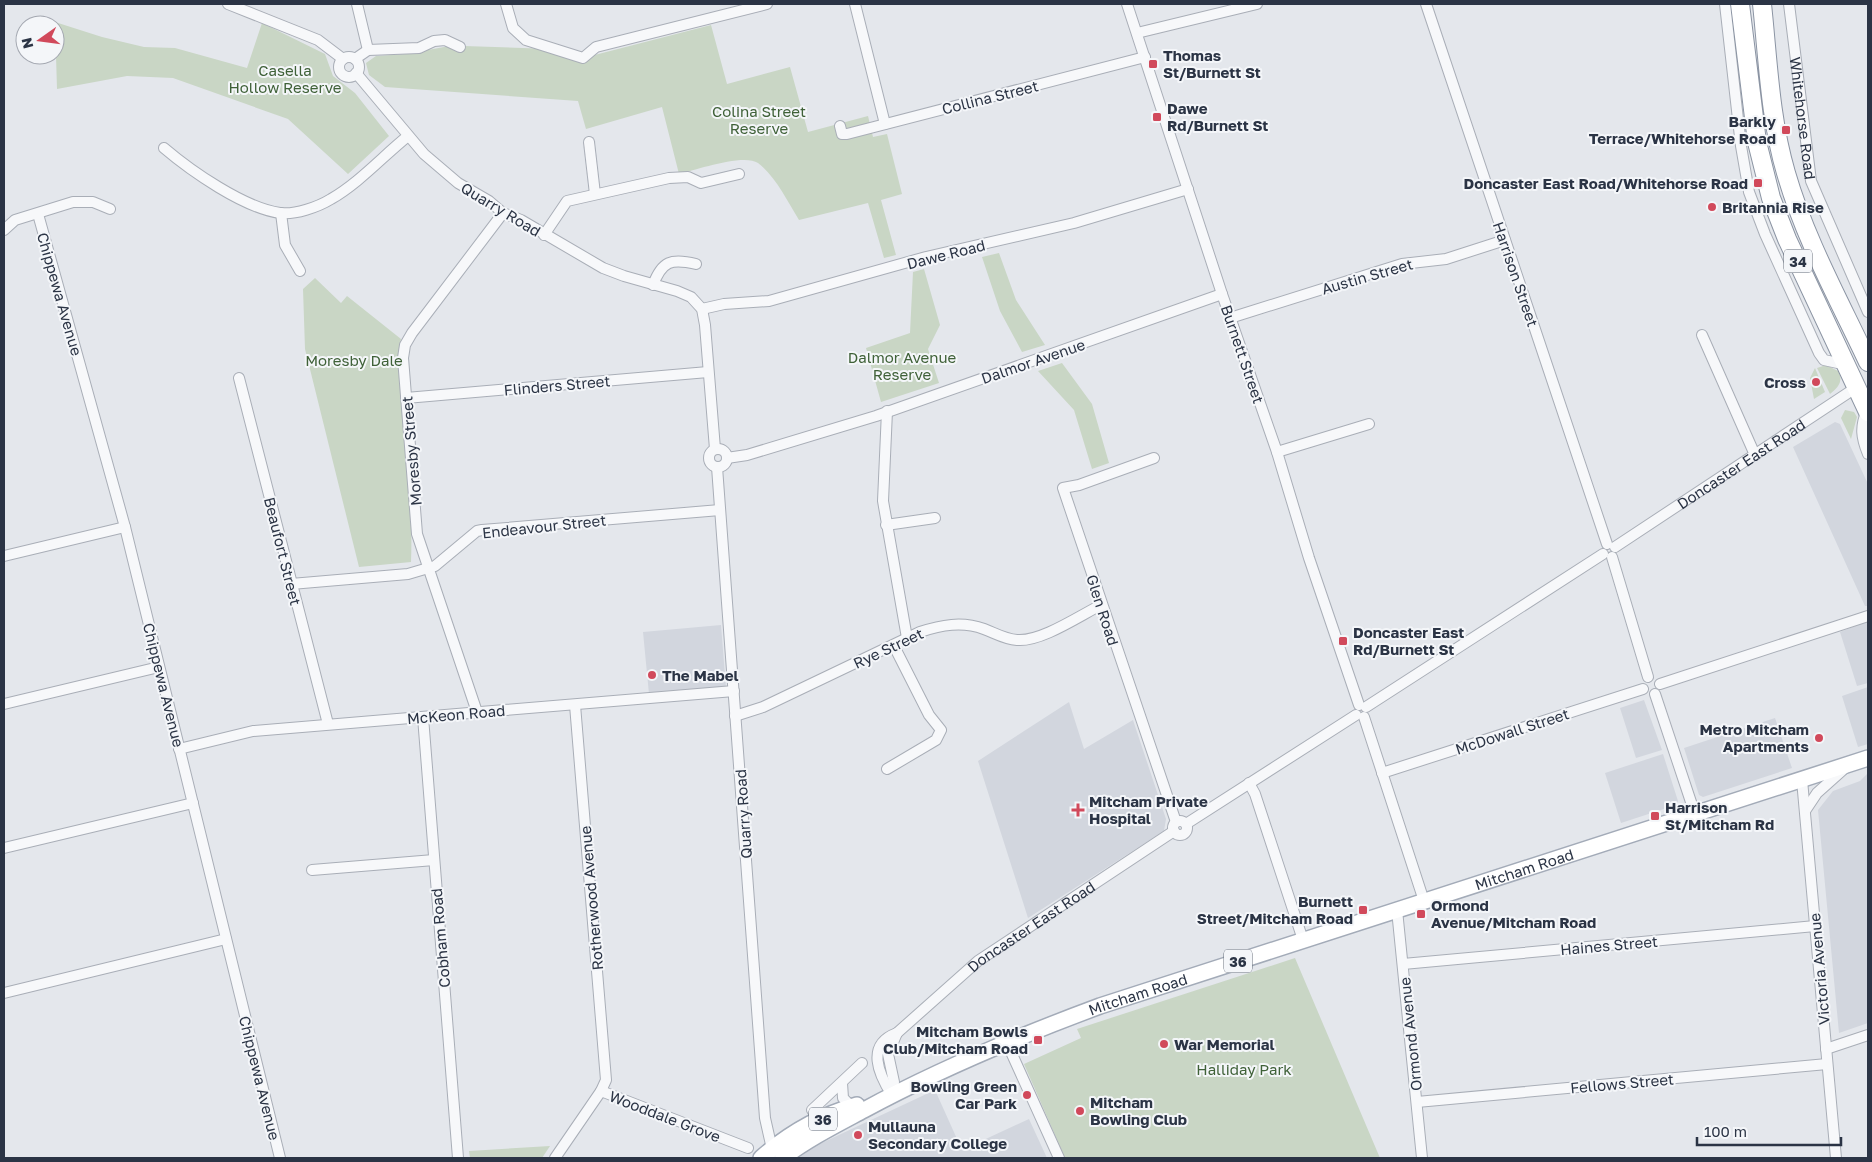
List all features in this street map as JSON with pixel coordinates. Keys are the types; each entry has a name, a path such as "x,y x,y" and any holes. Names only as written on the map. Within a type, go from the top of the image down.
{"highway":[{"name":"34","path":"1740,4 1757,142 1766,181 1787,239 1847,366 1863,384 1868,411"},
{"name":"Whitehorse Road","path":"1762,4 1775,119 1785,172 1799,213 1868,362"}],"main road":[{"name":"Mitcham Road","path":"774,1156 892,1095 1006,1041 1100,1006 1868,758"},
{"name":"Mitcham Road","path":"774,1156 809,1124 852,1106 892,1095"}],"street":[{"name":"Quarry Road","path":"228,4 318,40 343,59 339,64 342,73 347,76 356,74 408,136 443,172 489,201 503,214 521,220 603,268 653,285 677,290 691,297 702,309 715,449 710,453 709,459 711,464 717,467 765,1118 774,1156"},
{"path":"357,4 368,50"},
{"path":"506,4 513,28 526,40 582,58 596,48 767,4"},
{"path":"854,4 885,124"},
{"name":"Burnett Street","path":"1127,4 1230,318 1277,452 1309,558 1424,901"},
{"path":"1137,33 1257,4"},
{"name":"Harrison Street","path":"1426,4 1609,551 1648,677"},
{"path":"1725,4 1741,146 1749,192 1816,347 1824,360 1847,366"},
{"name":"Whitehorse Road","path":"1789,4 1811,181 1868,312"},
{"path":"355,59 368,50 419,48 434,41 446,40 460,47"},
{"path":"343,59 349,57 355,59 358,64 356,74"},
{"name":"Collina Street","path":"840,126 844,134 1145,58"},
{"path":"164,148 190,170 252,204 281,213 306,209 330,200 408,136"},
{"path":"589,142 595,194"},
{"path":"544,234 567,201 669,178 688,177 701,183 739,174"},
{"name":"Dawe Road","path":"702,309 724,304 769,301 926,257 1074,223 1188,189"},
{"path":"4,230 15,220 73,202 93,202 110,209"},
{"path":"281,213 285,245 300,272"},
{"name":"Chippewa Avenue","path":"38,214 124,526 280,1158"},
{"name":"Moresby Street","path":"476,712 427,568 418,534 404,358 405,345 412,333 503,214"},
{"name":"Austin Street","path":"1230,318 1402,264 1446,259 1505,240"},
{"path":"653,285 660,268 666,264 687,262 696,264"},
{"name":"Dalmor Avenue","path":"727,458 748,455 887,411 1222,294"},
{"path":"1702,335 1755,455"},
{"name":"Flinders Street","path":"406,398 708,372"},
{"name":"Beaufort Street","path":"239,378 328,724"},
{"name":"Doncaster East Road","path":"892,1095 880,1076 879,1047 978,961 1179,826 1250,783 1863,384"},
{"path":"887,411 888,438 883,501 907,638"},
{"path":"1868,411 1861,428 1868,454"},
{"path":"1277,452 1369,424"},
{"path":"715,449 723,451 727,458 722,466 717,467"},
{"name":"Glen Road","path":"1154,458 1079,485 1063,488 1101,605 1179,826"},
{"name":"Endeavour Street","path":"291,584 408,574 442,562 477,531 482,530 720,510"},
{"path":"886,525 935,518"},
{"path":"4,556 124,526"},
{"name":"Rye Street","path":"736,716 763,707 894,646 907,638 938,626 960,624 982,629 1002,637 1028,639 1101,605"},
{"path":"1660,684 1868,616"},
{"path":"887,769 936,740 941,730 929,715 894,646"},
{"path":"4,704 159,666"},
{"path":"1648,677 1655,678 1660,684 1660,690 1655,694 1647,694 1643,689 1643,684 1648,677"},
{"name":"McDowall Street","path":"1382,773 1643,689"},
{"name":"McKeon Road","path":"179,749 254,731 734,691"},
{"path":"1655,694 1694,814"},
{"name":"Rotherwood Avenue","path":"575,705 606,1080 601,1091"},
{"name":"Cobham Road","path":"423,717 458,1158"},
{"name":"Mitcham Road","path":"1805,810 1817,793 1848,765"},
{"name":"Victoria Avenue","path":"1802,780 1836,1158"},
{"path":"1250,783 1256,794 1303,940"},
{"path":"4,848 193,803"},
{"path":"312,870 434,860"},
{"name":"Ormond Avenue","path":"1397,910 1422,1158"},
{"name":"Haines Street","path":"1403,964 1815,926"},
{"path":"4,993 226,938"},
{"path":"1826,1049 1868,1036"},
{"path":"1006,1041 1059,1158"},
{"path":"812,1110 862,1063"},
{"name":"Fellows Street","path":"1417,1102 1827,1064"},
{"path":"842,1083 843,1098 852,1106"},
{"name":"Wooddale Grove","path":"555,1158 601,1091 748,1148"}],"shaded area":[{"path":"1835,422 1840,424 1868,484 1868,606 1865,606 1793,447"},
{"path":"1868,621 1868,683 1857,686 1840,632"},
{"path":"721,625 726,688 649,694 643,632"},
{"path":"1868,687 1868,744 1858,747 1842,696"},
{"path":"1644,700 1662,750 1636,758 1620,708"},
{"name":"Mitcham Private Hospital","path":"1069,702 1084,749 1133,720 1166,819 1164,831 1028,918 978,761"},
{"path":"1775,718 1792,768 1703,797 1699,795 1684,748"},
{"path":"1663,754 1678,801 1676,805 1621,823 1605,773"},
{"path":"1868,773 1868,1023 1839,1033 1818,810 1833,791 1860,781"},
{"path":"935,1090 962,1150 1029,1119 1047,1158 799,1158 811,1148"}],"green space":[{"name":"Casella Hollow Reserve","path":"262,23 325,54 333,76 355,93 389,136 348,174 288,119 173,78 127,76 57,89 56,65 65,65 65,25 102,37 144,47 175,48 247,68"},
{"name":"Colina Street Reserve","path":"711,25 727,84 790,67 808,132 868,116 873,137 887,134 902,194 881,200 896,255 884,258 868,203 799,220 776,182 758,163 751,160 731,161 679,174 662,107 586,129 578,101 385,87 369,75 366,63 376,56 464,46 552,49 583,58"},
{"path":"999,253 1016,300 1045,345 1022,352 1000,311 982,257"},
{"name":"Dalmor Avenue Reserve","path":"924,269 940,325 928,349 939,383 881,402 866,348 910,333 913,272"},
{"name":"Moresby Dale","path":"315,278 341,303 347,296 401,339 398,367 409,489 411,562 359,567 305,349 303,289"},
{"path":"1062,363 1092,404 1109,463 1092,469 1074,410 1038,371"},
{"path":"1826,365 1838,371 1840,375 1838,387 1830,394 1817,368"},
{"path":"1815,368 1825,392 1814,399 1810,378"},
{"path":"1845,410 1854,412 1857,417 1851,439 1841,418"},
{"name":"Halliday Park","path":"1295,958 1380,1158 1065,1158 1024,1064 1081,1038 1077,1029"},
{"path":"550,1146 542,1158 470,1158 469,1151"}],"place":[{"name":"Thomas St/Burnett St","path":"1153,64"},
{"name":"Dawe Rd/Burnett St","path":"1157,117"},
{"name":"Barkly Terrace/Whitehorse Road","path":"1786,130"},
{"name":"Doncaster East Road/Whitehorse Road","path":"1758,183"},
{"name":"Britannia Rise","path":"1712,207"},
{"name":"Cross","path":"1816,382"},
{"name":"Doncaster East Rd/Burnett St","path":"1343,641"},
{"name":"The Mabel","path":"652,675"},
{"name":"Metro Mitcham Apartments","path":"1819,738"},
{"name":"Mitcham Private Hospital","path":"1078,810"},
{"name":"Harrison St/Mitcham Rd","path":"1655,816"},
{"name":"Burnett Street/Mitcham Road","path":"1363,910"},
{"name":"Ormond Avenue/Mitcham Road","path":"1421,914"},
{"name":"Mitcham Bowls Club/Mitcham Road","path":"1038,1040"},
{"name":"War Memorial","path":"1164,1044"},
{"name":"Bowling Green Car Park","path":"1027,1095"},
{"name":"Mitcham Bowling Club","path":"1080,1111"},
{"name":"Mullauna Secondary College","path":"858,1135"}]}
